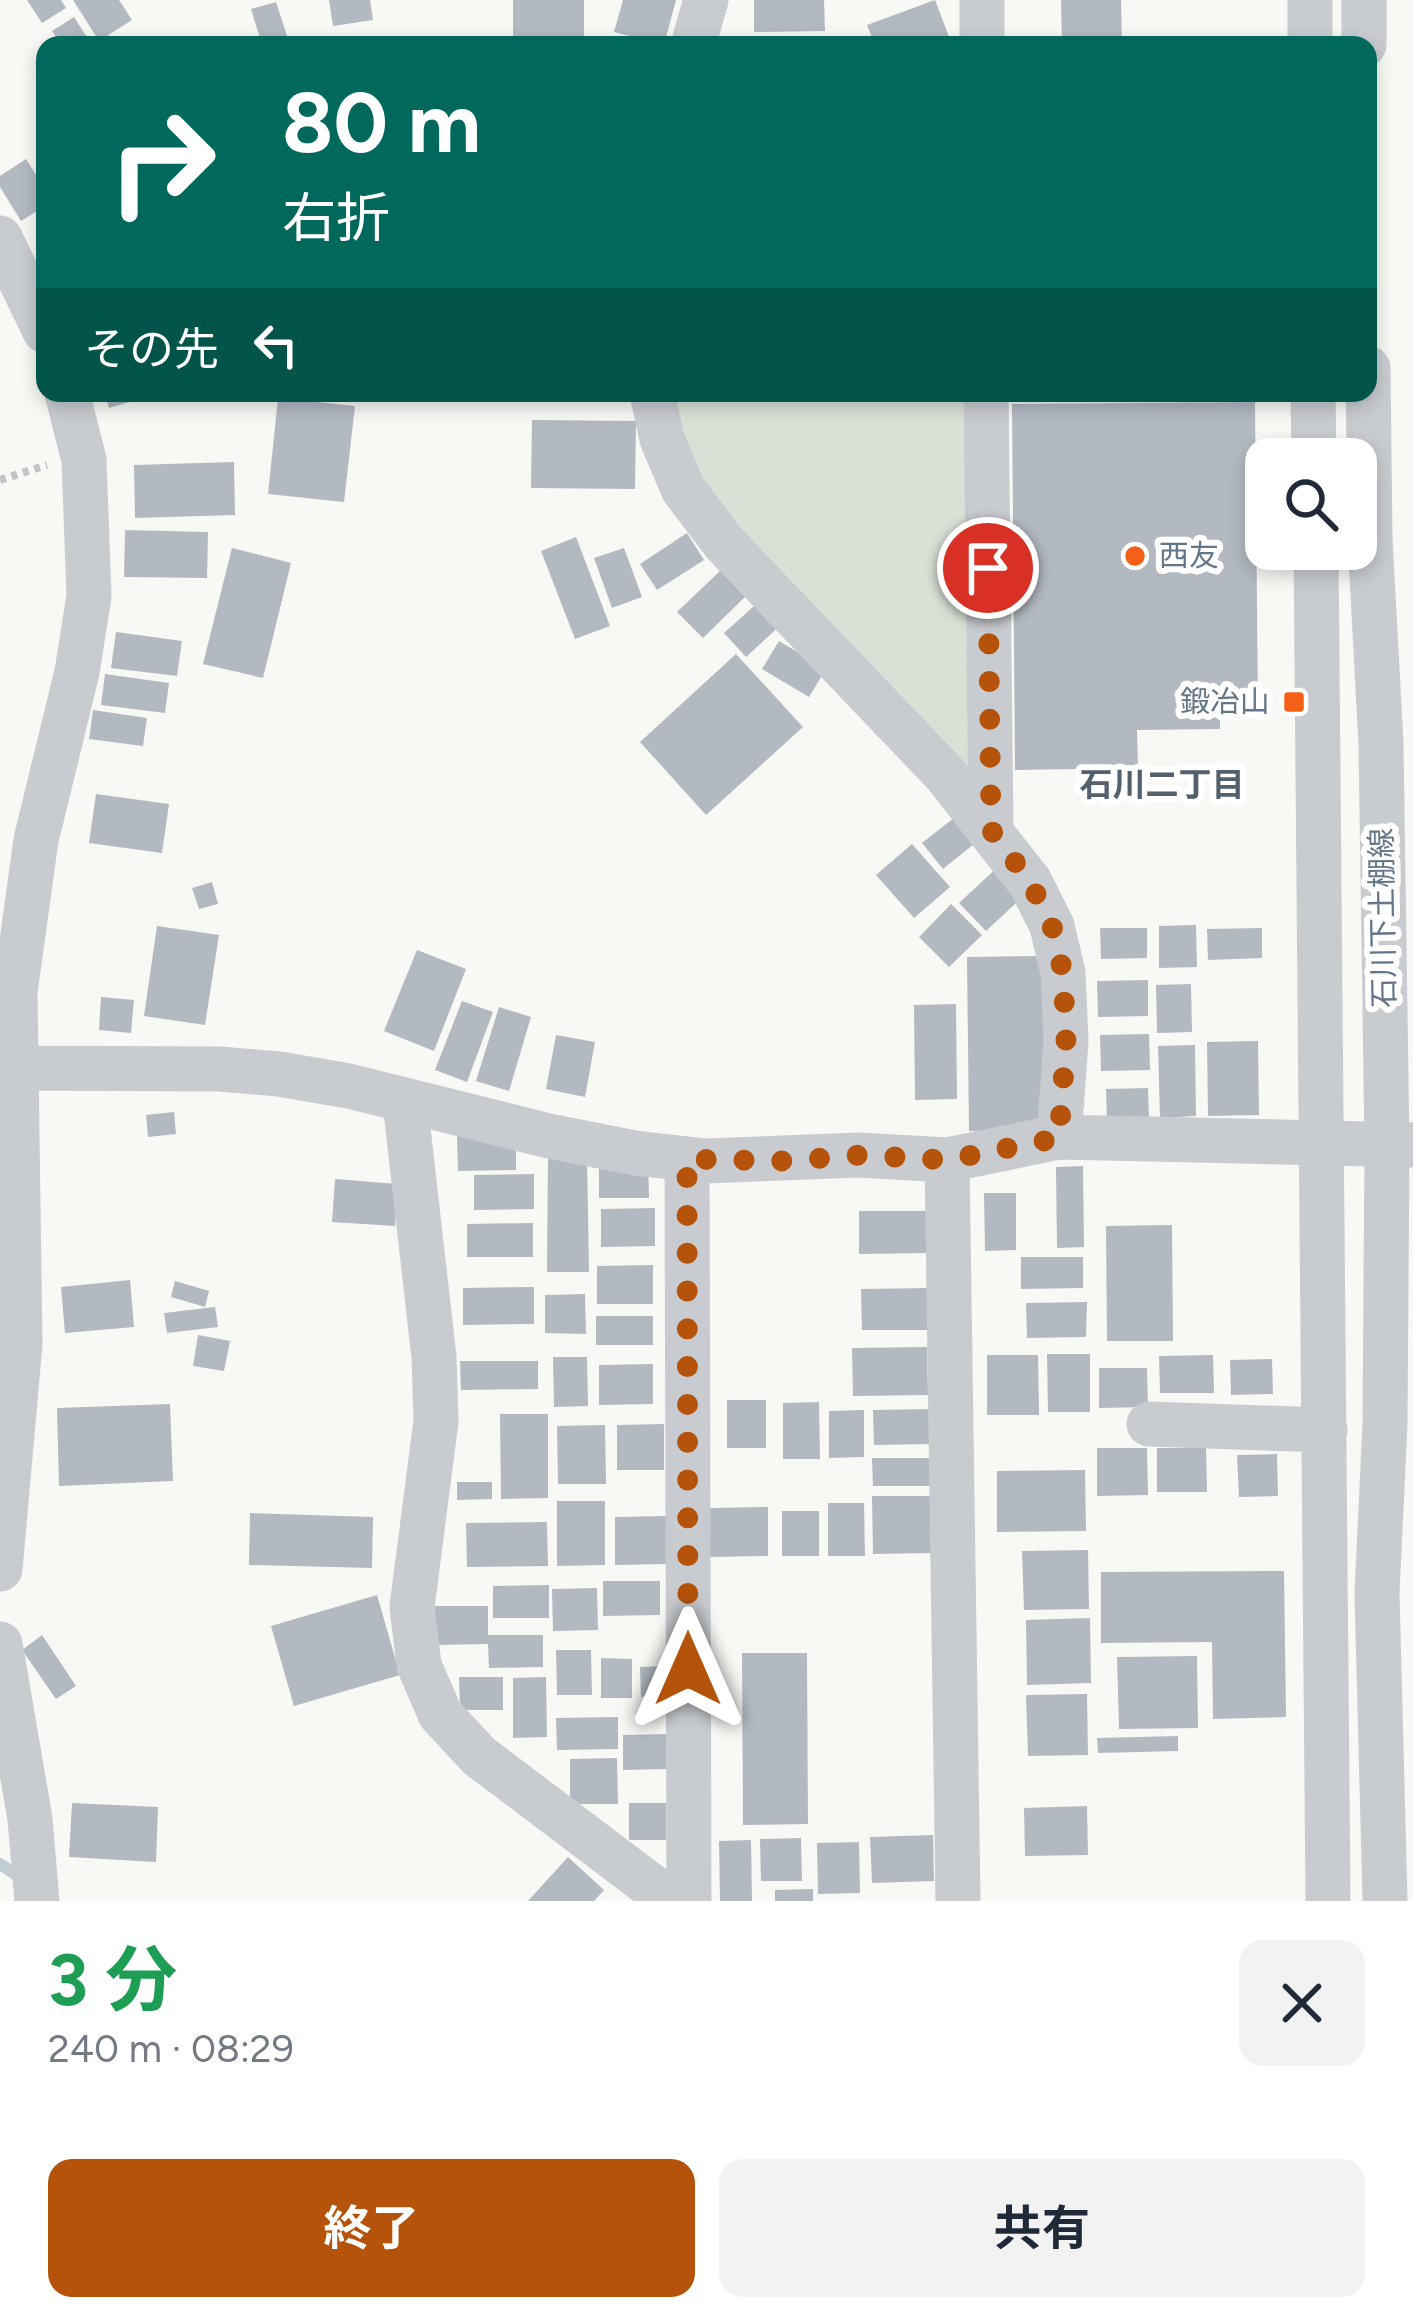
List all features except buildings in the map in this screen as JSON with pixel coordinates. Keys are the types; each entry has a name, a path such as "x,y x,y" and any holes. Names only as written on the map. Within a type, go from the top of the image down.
{"street":[{"path":"695,36 706,0"},
{"path":"982,0 982,36"},
{"path":"1310,0 1310,36"},
{"path":"1364,0 1364,36"},
{"path":"0,238 36,310"},
{"path":"0,1570 20,1344 15,992 36,840 77,672 88,596 84,460 69,402"},
{"path":"654,402 662,439 683,490 724,543 946,775 1030,882 1052,926 1063,973 1066,1041 1059,1138"},
{"path":"986,402 991,830"},
{"path":"1313,402 1314,438"},
{"name":"石川下土棚線","path":"1368,402 1370,538 1400,1145 1378,1593 1385,1901"},
{"name":"石川下土棚線","path":"1316,570 1328,1901"},
{"path":"14,1068 220,1069 279,1074 349,1086 571,1140 687,1159 787,1161 860,1155 947,1160 1059,1138 1400,1145"},
{"path":"406,1102 434,1358 436,1421 412,1607 419,1665 440,1714 479,1756 671,1901"},
{"path":"687,1159 688,1901"},
{"path":"947,1160 958,1901"},
{"path":"1149,1424 1325,1430"},
{"path":"0,1644 35,1879"}],"shaded area":[{"path":"675,402 965,402 968,766 743,531 702,478 681,432"}],"waterway":[{"path":"0,1864 23,1879"}],"place":[{"name":"西友","path":"1135,556"},
{"name":"鍛冶山","path":"1294,702"}],"district":[{"name":"石川二丁目","path":"1162,784"}],"route":[{"path":"688,1669 687,1159 787,1161 860,1155 947,1160 1059,1138 1066,1041 1063,973 1052,926 1030,882 991,830 988,568"}]}
